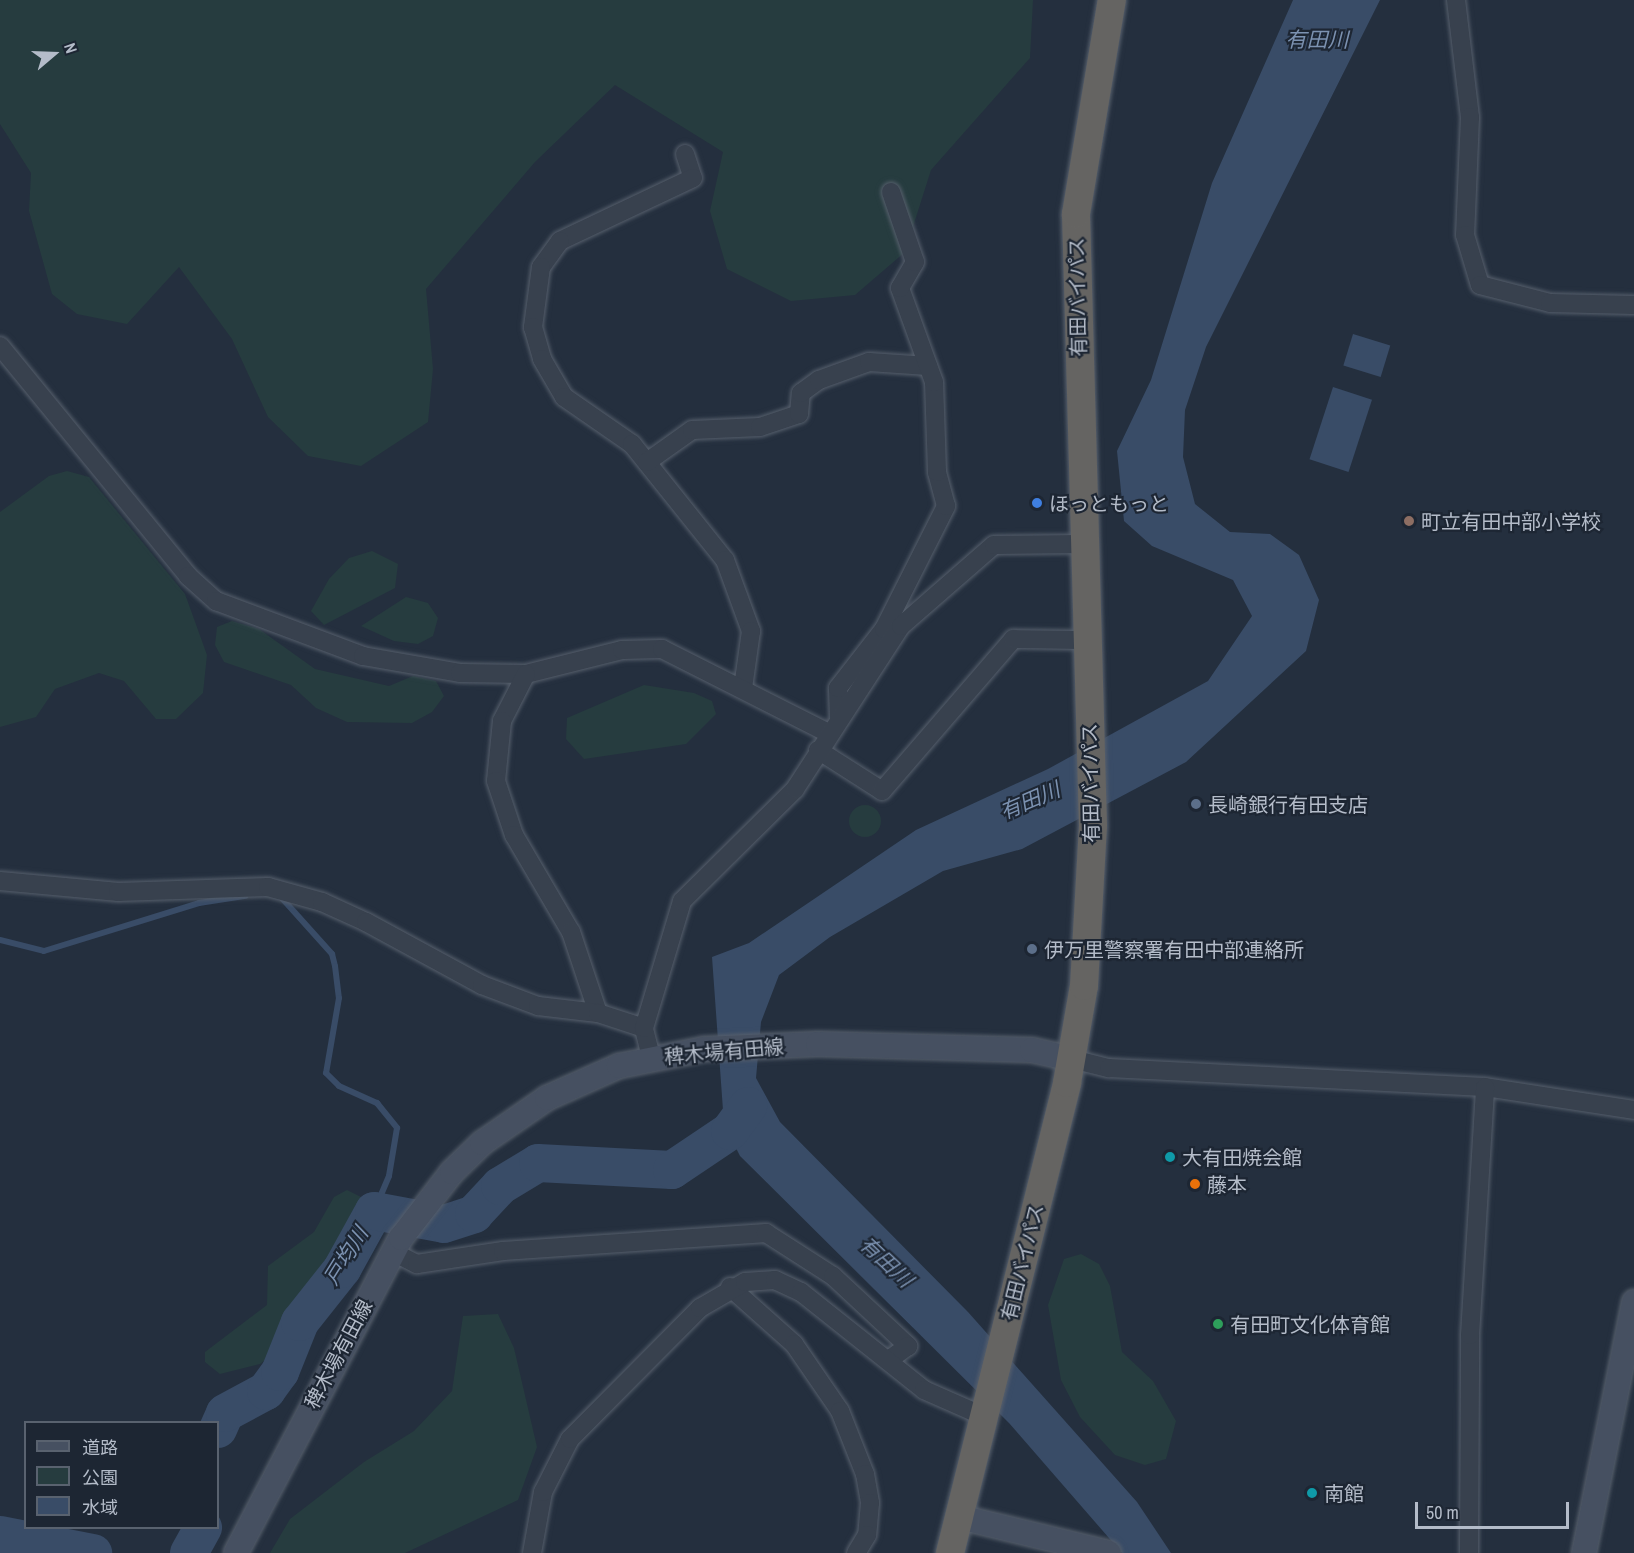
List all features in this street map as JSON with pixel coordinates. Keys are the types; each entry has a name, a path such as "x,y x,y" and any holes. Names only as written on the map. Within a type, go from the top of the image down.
{"highway":[{"name":"有田バイパス","path":"950,1553 1072,1059 1084,986 1093,826 1082,544 1076,214 1112,0"}],"main road":[{"name":"稗木場有田線","path":"236,1553 397,1245 452,1172 511,1121 581,1082 651,1057 704,1049 818,1044 1032,1050 1072,1059"},
{"path":"1584,1553 1630,1345 1634,1302"},
{"path":"959,1517 1101,1552"}],"street":[{"path":"1456,0 1470,117 1465,236 1480,285 1550,303 1634,306"},
{"path":"685,154 693,178 560,241 541,267 532,300 536,340 564,397 619,431 647,462 725,560 751,631 743,688"},
{"path":"834,725 838,688 879,636 943,519 946,506 937,472 928,366 900,288 915,262 891,192"},
{"path":"0,346 188,576 216,601 363,656 460,673 526,674 622,650 662,649 743,688 834,725"},
{"path":"647,462 692,430 760,427 799,414 801,393 819,381 869,362 928,366"},
{"path":"651,1057 644,1029 681,901 795,789 834,725 901,626 994,545 1082,544"},
{"path":"818,750 882,791 1013,639 1085,640"},
{"path":"526,674 502,721 496,781 514,835 571,933 598,1013"},
{"path":"0,881 118,892 268,887 322,902 366,922 482,985 538,1006 598,1013 644,1029"},
{"path":"1072,1059 1109,1068 1485,1086 1634,1110"},
{"path":"1469,1553 1470,1335 1485,1086"},
{"path":"397,1245 417,1264 503,1251 766,1233 833,1276 908,1346 889,1360"},
{"path":"532,1553 543,1492 570,1439 668,1338 730,1287 761,1280 786,1284 889,1360 924,1390 985,1411"},
{"path":"730,1287 794,1344 840,1411 865,1474 870,1503 867,1535 856,1553"}],"green space":[{"path":"0,0 1033,0 1030,58 931,170 905,252 855,295 791,301 727,269 710,211 723,152 615,85 535,162 426,289 433,369 428,422 361,466 308,456 268,417 232,339 179,267 127,324 77,314 52,294 29,211 31,173 0,124"},
{"path":"67,471 89,477 185,594 207,655 203,693 176,719 156,719 124,681 99,673 55,689 36,717 0,727 0,512 49,476"},
{"path":"372,551 398,564 395,588 324,625 311,611 329,579 349,558"},
{"path":"406,597 428,603 438,618 433,636 418,644 394,641 361,626"},
{"path":"232,621 259,629 315,669 389,686 413,676 436,681 444,696 432,712 412,723 347,722 316,708 291,685 224,662 215,645 217,627"},
{"path":"644,685 694,693 712,701 716,714 686,744 584,759 566,739 567,718"},
{"path":"865,805 876,810 881,821 876,832 865,837 854,832 849,821 854,810"},
{"path":"347,1190 361,1197 367,1211 359,1228 286,1322 278,1350 260,1364 220,1374 205,1362 205,1352 267,1305 268,1266 314,1232 334,1197"},
{"path":"1081,1254 1099,1264 1110,1286 1122,1352 1153,1381 1176,1421 1166,1459 1145,1465 1115,1455 1080,1417 1061,1380 1048,1305 1064,1259"},
{"path":"498,1314 514,1348 537,1447 518,1500 405,1553 270,1553 290,1519 364,1462 414,1431 452,1391 463,1316"}],"water":[{"name":"有田川","path":"1293,0 1380,0 1206,347 1185,410 1183,457 1195,504 1230,532 1270,534 1299,555 1319,600 1306,651 1186,762 1022,849 943,871 830,937 779,975 761,1022 756,1078 780,1122 968,1312 1137,1502 1171,1553 1122,1553 1009,1423 740,1156 724,1124 712,957 749,943 916,830 1048,769 1208,681 1252,616 1233,580 1152,546 1124,521 1117,451 1151,380 1212,183"},
{"path":"1353,334 1390,345 1381,377 1343,366"},
{"path":"1333,387 1372,400 1349,472 1310,459"}],"waterway":[{"path":"0,940 44,951 199,903 245,896"},
{"path":"280,896 332,954 339,998 326,1073 339,1086 377,1103 397,1128 389,1176 374,1211"},
{"name":"戸均川","path":"219,1427 225,1413 266,1391 280,1372 300,1322 342,1269 374,1211 444,1224 474,1214 500,1186 538,1163 672,1170 730,1131 748,1106"},
{"name":"戸均川","path":"189,1553 202,1529"},
{"name":"戸均川","path":"0,1535 93,1553"}],"place":[{"name":"ほっともっと","path":"1037,503"},
{"name":"町立有田中部小学校","path":"1409,521"},
{"name":"長崎銀行有田支店","path":"1196,804"},
{"name":"伊万里警察署有田中部連絡所","path":"1032,949"},
{"name":"大有田焼会館","path":"1170,1157"},
{"name":"藤本","path":"1195,1184"},
{"name":"有田町文化体育館","path":"1218,1324"},
{"name":"南館","path":"1312,1493"}]}
